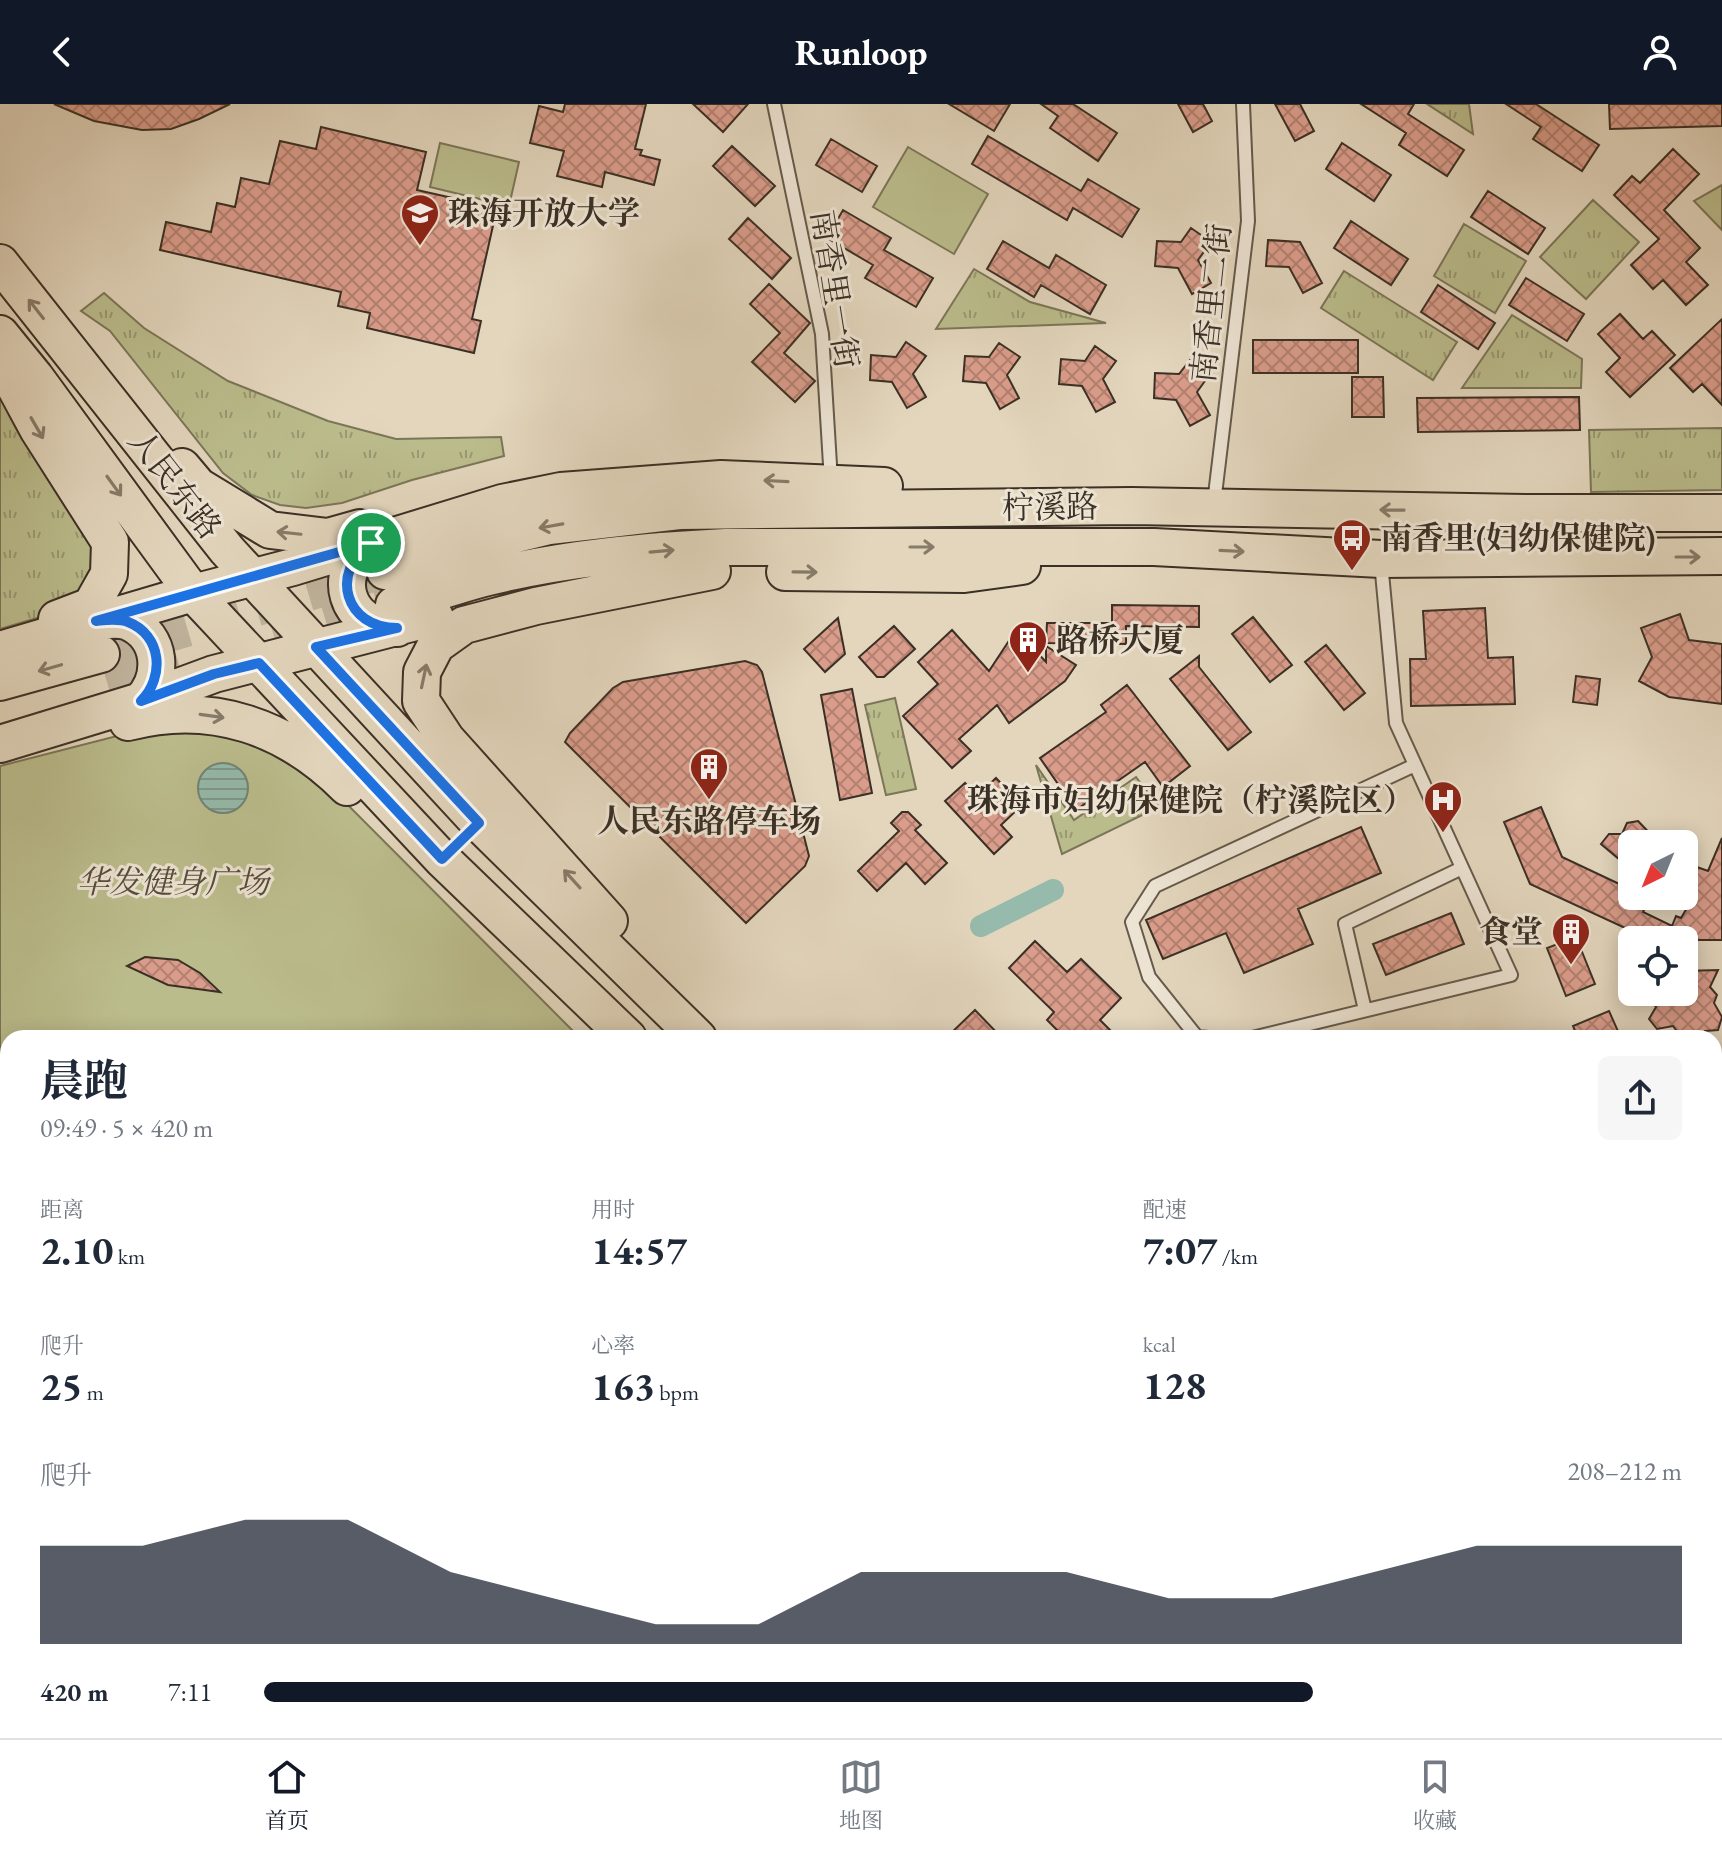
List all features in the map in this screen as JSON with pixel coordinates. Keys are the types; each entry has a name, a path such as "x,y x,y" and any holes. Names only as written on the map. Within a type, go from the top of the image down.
{"main road":[{"name":"人民东路","path":"0,263 227,550 479,823 691,1030"},
{"name":"人民东路","path":"0,334 193,593 442,859 620,1030"},
{"path":"35,377 72,355 128,398 198,486 270,530 328,537 431,507 502,503 561,491 721,479 1035,491 1132,506"},
{"path":"0,359 38,429 110,542 109,574 91,606 0,637"},
{"path":"0,682 193,593 253,578 378,557 502,503"},
{"name":"柠溪路","path":"378,557 462,547 549,526 679,511 1132,506 1722,513"},
{"name":"柠溪路","path":"395,616 489,577 566,562 660,550 742,547 1154,547 1381,559 1722,556"},
{"path":"0,719 125,695 259,663 316,647 395,616 558,584 712,571 964,574 1154,547"},
{"path":"378,557 360,552 349,567 349,595 355,608 368,622 380,627 395,616"},
{"path":"692,1030 600,909 446,739 421,701 422,672 436,645 464,625 536,606 712,571"},
{"path":"0,650 98,638 112,620 130,623 152,645 158,660 153,687 0,744"},
{"path":"0,759 145,718 193,713 243,721 299,747 331,771 572,1008 606,1030"},
{"path":"442,859 479,823"}],"lane":[{"name":"南香里一街","path":"774,104 822,334 831,484"},
{"name":"南香里二街","path":"1214,507 1248,221 1243,104"},
{"path":"1284,1030 1511,975 1396,723 1381,559"},
{"path":"1191,1030 1149,977 1132,922 1155,886 1415,765"},
{"path":"1365,1010 1345,924 1462,868"}],"green space":[{"path":"1427,104 1469,104 1473,134"},
{"path":"440,143 519,162 509,206 430,187"},
{"path":"908,147 988,194 954,254 873,207"},
{"path":"1722,185 1722,230 1694,201"},
{"path":"1593,200 1639,242 1586,299 1540,257"},
{"path":"1464,224 1526,261 1495,313 1434,276"},
{"path":"974,269 1030,302 1106,323 936,329"},
{"path":"1344,271 1457,342 1433,380 1321,308"},
{"path":"104,293 144,328 228,381 328,421 396,439 501,437 504,456 412,480 342,503 306,508 280,505 252,495 223,473 110,331 81,311"},
{"path":"1512,315 1582,359 1581,388 1462,388"},
{"path":"0,372 105,541 87,603 0,629"},
{"path":"1722,428 1722,490 1591,492 1589,430"},
{"path":"895,698 916,789 886,795 865,705"},
{"name":"华发健身广场","path":"156,726 232,727 320,777 572,1030 0,1030 0,766"},
{"path":"1036,765 1074,820 1136,777 1159,807 1062,854"}],"shaded area":[{"path":"223,763 240,771 248,788 240,805 223,813 206,805 198,788 206,771"}],"building":[{"path":"54,104 230,104 171,129 142,130 94,121"},
{"path":"565,104 646,104 635,149 642,150 640,155 660,160 654,185 605,172 602,187 557,176 564,151 530,143 539,106 563,112"},
{"path":"693,104 748,104 723,132"},
{"path":"949,104 1010,104 994,131"},
{"path":"1041,104 1073,104 1117,133 1098,161 1050,128 1058,116"},
{"path":"1178,104 1203,104 1212,121 1193,132"},
{"path":"1275,104 1300,104 1314,131 1295,141"},
{"path":"1361,104 1414,104 1408,114 1464,150 1447,176 1399,145 1406,133"},
{"path":"1506,104 1536,104 1599,145 1582,171 1533,139 1541,127"},
{"path":"1609,104 1722,104 1722,126 1610,129"},
{"path":"321,127 426,152 417,190 497,208 472,319 481,321 474,353 367,328 370,313 338,306 341,292 160,250 166,222 211,232 217,203 235,207 241,178 269,184 280,141 316,149"},
{"path":"988,136 1081,191 1088,179 1139,209 1122,237 1073,208 1067,220 972,164"},
{"path":"831,139 877,166 862,192 816,165"},
{"path":"1342,143 1391,175 1374,201 1326,169"},
{"path":"732,146 775,186 755,206 713,166"},
{"path":"1673,149 1699,174 1664,210 1700,248 1686,262 1708,285 1686,305 1663,280 1653,289 1631,265 1659,239 1614,195 1632,176 1640,183"},
{"path":"1488,191 1545,228 1528,254 1471,217"},
{"path":"843,210 891,238 884,250 933,278 916,307 865,278 873,265 827,238"},
{"path":"748,218 791,258 772,279 729,239"},
{"path":"1351,221 1408,259 1391,285 1334,248"},
{"path":"1191,228 1211,242 1198,260 1211,283 1192,294 1178,268 1155,266 1157,241 1181,242"},
{"path":"1268,240 1300,242 1322,283 1303,293 1289,267 1266,266"},
{"path":"1003,241 1049,268 1056,255 1106,285 1090,314 1041,285 1034,297 987,269"},
{"path":"1526,278 1584,314 1567,341 1509,305"},
{"path":"769,284 810,323 784,353 815,381 795,402 752,362 780,333 750,304"},
{"path":"1438,285 1495,323 1478,349 1421,312"},
{"path":"1620,314 1643,339 1652,331 1675,355 1630,397 1606,372 1620,358 1598,334"},
{"path":"1722,319 1722,405 1702,384 1693,392 1670,368"},
{"path":"1253,340 1358,340 1358,373 1253,373"},
{"path":"906,342 926,356 913,374 926,397 907,408 892,382 870,380 871,355 896,357"},
{"path":"999,343 1020,357 1007,375 1019,398 1000,409 986,383 963,381 965,356 989,357"},
{"path":"1095,346 1116,361 1103,379 1115,402 1096,412 1082,386 1059,384 1061,359 1085,361"},
{"path":"1190,360 1210,374 1197,392 1210,415 1190,426 1176,400 1154,398 1155,373 1179,374"},
{"path":"1352,377 1383,377 1384,417 1352,417"},
{"path":"1579,397 1580,430 1418,432 1417,398"},
{"path":"1112,605 1199,606 1199,627 1126,626 1126,644 1046,643 1047,623 1112,623"},
{"path":"1485,608 1488,658 1513,657 1515,704 1411,706 1410,659 1426,659 1423,611"},
{"path":"1680,614 1689,640 1722,644 1722,704 1669,697 1639,681 1652,657 1641,628"},
{"path":"1253,617 1292,665 1270,682 1232,634"},
{"path":"838,618 845,654 825,672 804,649"},
{"path":"894,626 915,649 884,677 877,677 859,657"},
{"path":"952,630 989,671 1016,630 1046,662 1046,646 1076,665 1065,681 1009,723 997,705 959,739 971,751 952,768 903,716 938,684 918,662"},
{"path":"1326,645 1365,693 1344,710 1305,662"},
{"path":"1199,656 1199,667 1251,732 1228,750 1170,679"},
{"name":"人民东路停车场","path":"745,661 757,665 762,672 809,856 805,866 746,923 565,742 613,688 623,682"},
{"path":"1576,676 1600,679 1597,705 1573,702"},
{"path":"1127,685 1190,766 1163,787 1145,762 1076,810 1040,758 1106,712 1101,705"},
{"path":"852,689 872,793 840,800 821,695"},
{"path":"996,778 1022,805 1001,825 1012,837 994,854 945,801 965,783 977,796"},
{"path":"1541,807 1562,857 1618,883 1618,910 1644,910 1672,926 1621,926 1530,884 1504,822"},
{"path":"902,812 908,812 921,825 915,830 947,863 925,884 906,863 877,891 858,871 899,831 891,823"},
{"path":"1638,821 1647,830 1624,830 1627,823"},
{"path":"1361,827 1381,873 1298,909 1313,944 1244,973 1226,933 1163,959 1146,920"},
{"path":"1609,834 1618,834 1618,858 1601,844"},
{"path":"1722,838 1722,940 1698,940 1698,926 1672,926 1676,916 1681,918 1686,910 1698,910 1698,867 1708,871"},
{"path":"1451,913 1464,944 1386,975 1373,944"},
{"name":"食堂","path":"1576,937 1595,984 1566,996 1547,948"},
{"path":"1035,941 1067,972 1081,959 1121,998 1100,1020 1110,1030 1057,1030 1047,1020 1054,1012 1009,968"},
{"path":"145,957 178,960 200,973 220,992 168,985 127,966"},
{"path":"1718,970 1710,987 1717,995 1714,1003 1722,1017 1718,1030 1676,1030 1673,1026 1657,1029 1649,1019 1656,1007 1698,1006 1698,971"},
{"path":"975,1010 994,1030 954,1030"},
{"path":"1609,1011 1617,1030 1575,1030 1573,1026"}],"waterway":[{"path":"981,926 1053,890"}],"tunnel":[{"path":"101,654 376,573"},
{"path":"275,640 387,607"},
{"path":"109,689 180,668"}],"place":[{"name":"珠海开放大学","path":"420,247"},
{"name":"南香里(妇幼保健院)","path":"1352,572"},
{"name":"路桥大厦","path":"1028,674"},
{"name":"人民东路停车场","path":"709,801"},
{"name":"珠海市妇幼保健院（柠溪院区）","path":"1443,834"},
{"name":"食堂","path":"1571,966"}],"route":[{"path":"371,543 349,567 349,595 355,608 368,622 380,627 397,628 316,647 479,823 442,859 259,663 214,674 141,701 157,677 156,652 146,636 130,623 121,620 96,621 371,543"}]}
